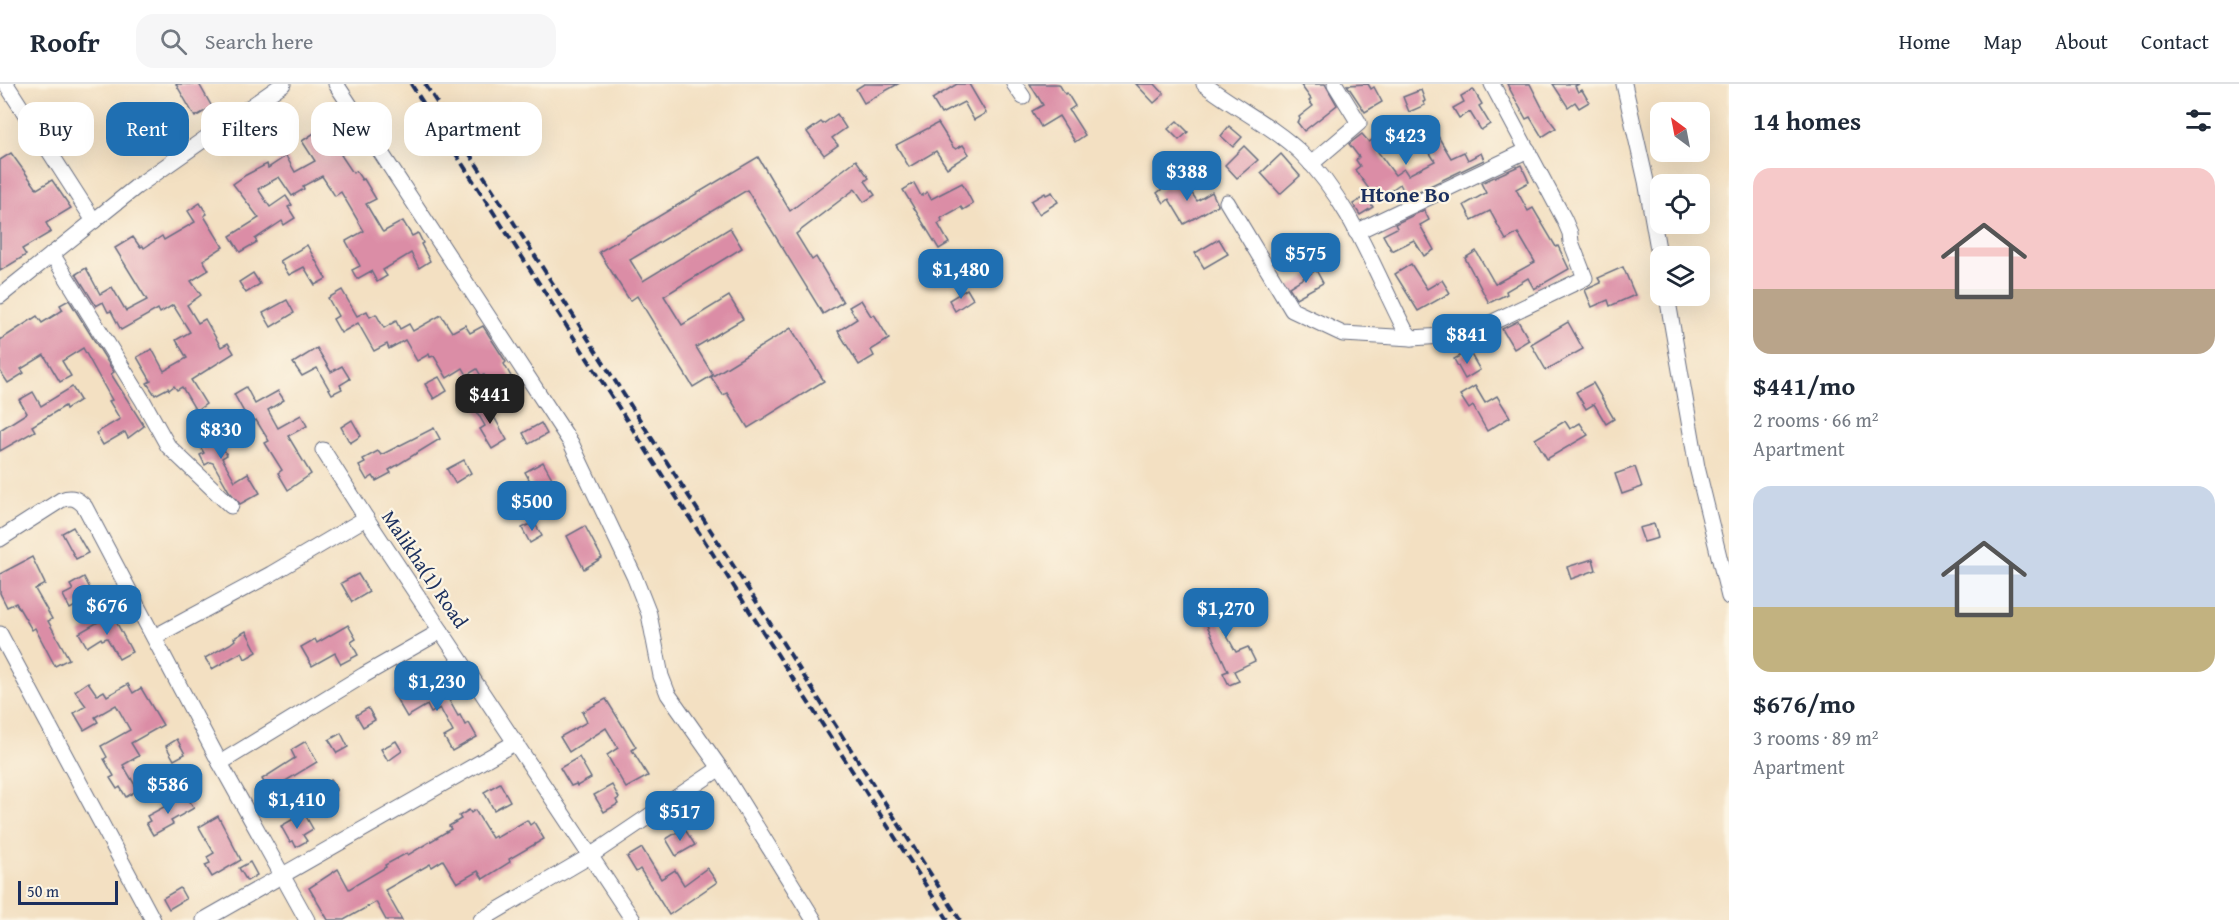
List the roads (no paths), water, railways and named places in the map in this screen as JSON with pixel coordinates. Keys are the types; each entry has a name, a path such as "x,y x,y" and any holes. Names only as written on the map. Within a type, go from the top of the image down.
{"street":[{"path":"6,84 94,221"},
{"path":"0,296 136,187 283,84"},
{"path":"336,84 571,443 600,501 645,604 661,676 668,694 720,768 814,920"},
{"path":"1014,84 1023,97"},
{"path":"1204,84 1287,142 1311,164 1344,208 1405,330 1412,338"},
{"path":"1311,164 1359,123 1335,84"},
{"path":"1227,202 1292,310 1343,334 1412,338 1474,331 1585,278 1564,219 1492,84"},
{"path":"1624,84 1646,181 1658,246"},
{"path":"1356,232 1528,150"},
{"path":"52,254 143,401 168,446 231,506"},
{"path":"1669,306 1697,467 1729,597"},
{"name":"Malikha(1) Road","path":"323,450 633,920"},
{"path":"0,539 70,496 78,499 85,507 220,763 308,920"},
{"path":"154,637 271,574 366,518"},
{"path":"220,763 441,631"},
{"path":"0,634 153,920"},
{"path":"204,920 516,742"},
{"path":"481,920 590,856 720,768"}],"railway":[{"path":"411,84 948,920"},
{"path":"425,84 960,920"}],"district":[{"name":"Htone Bo","path":"1405,194"}]}
